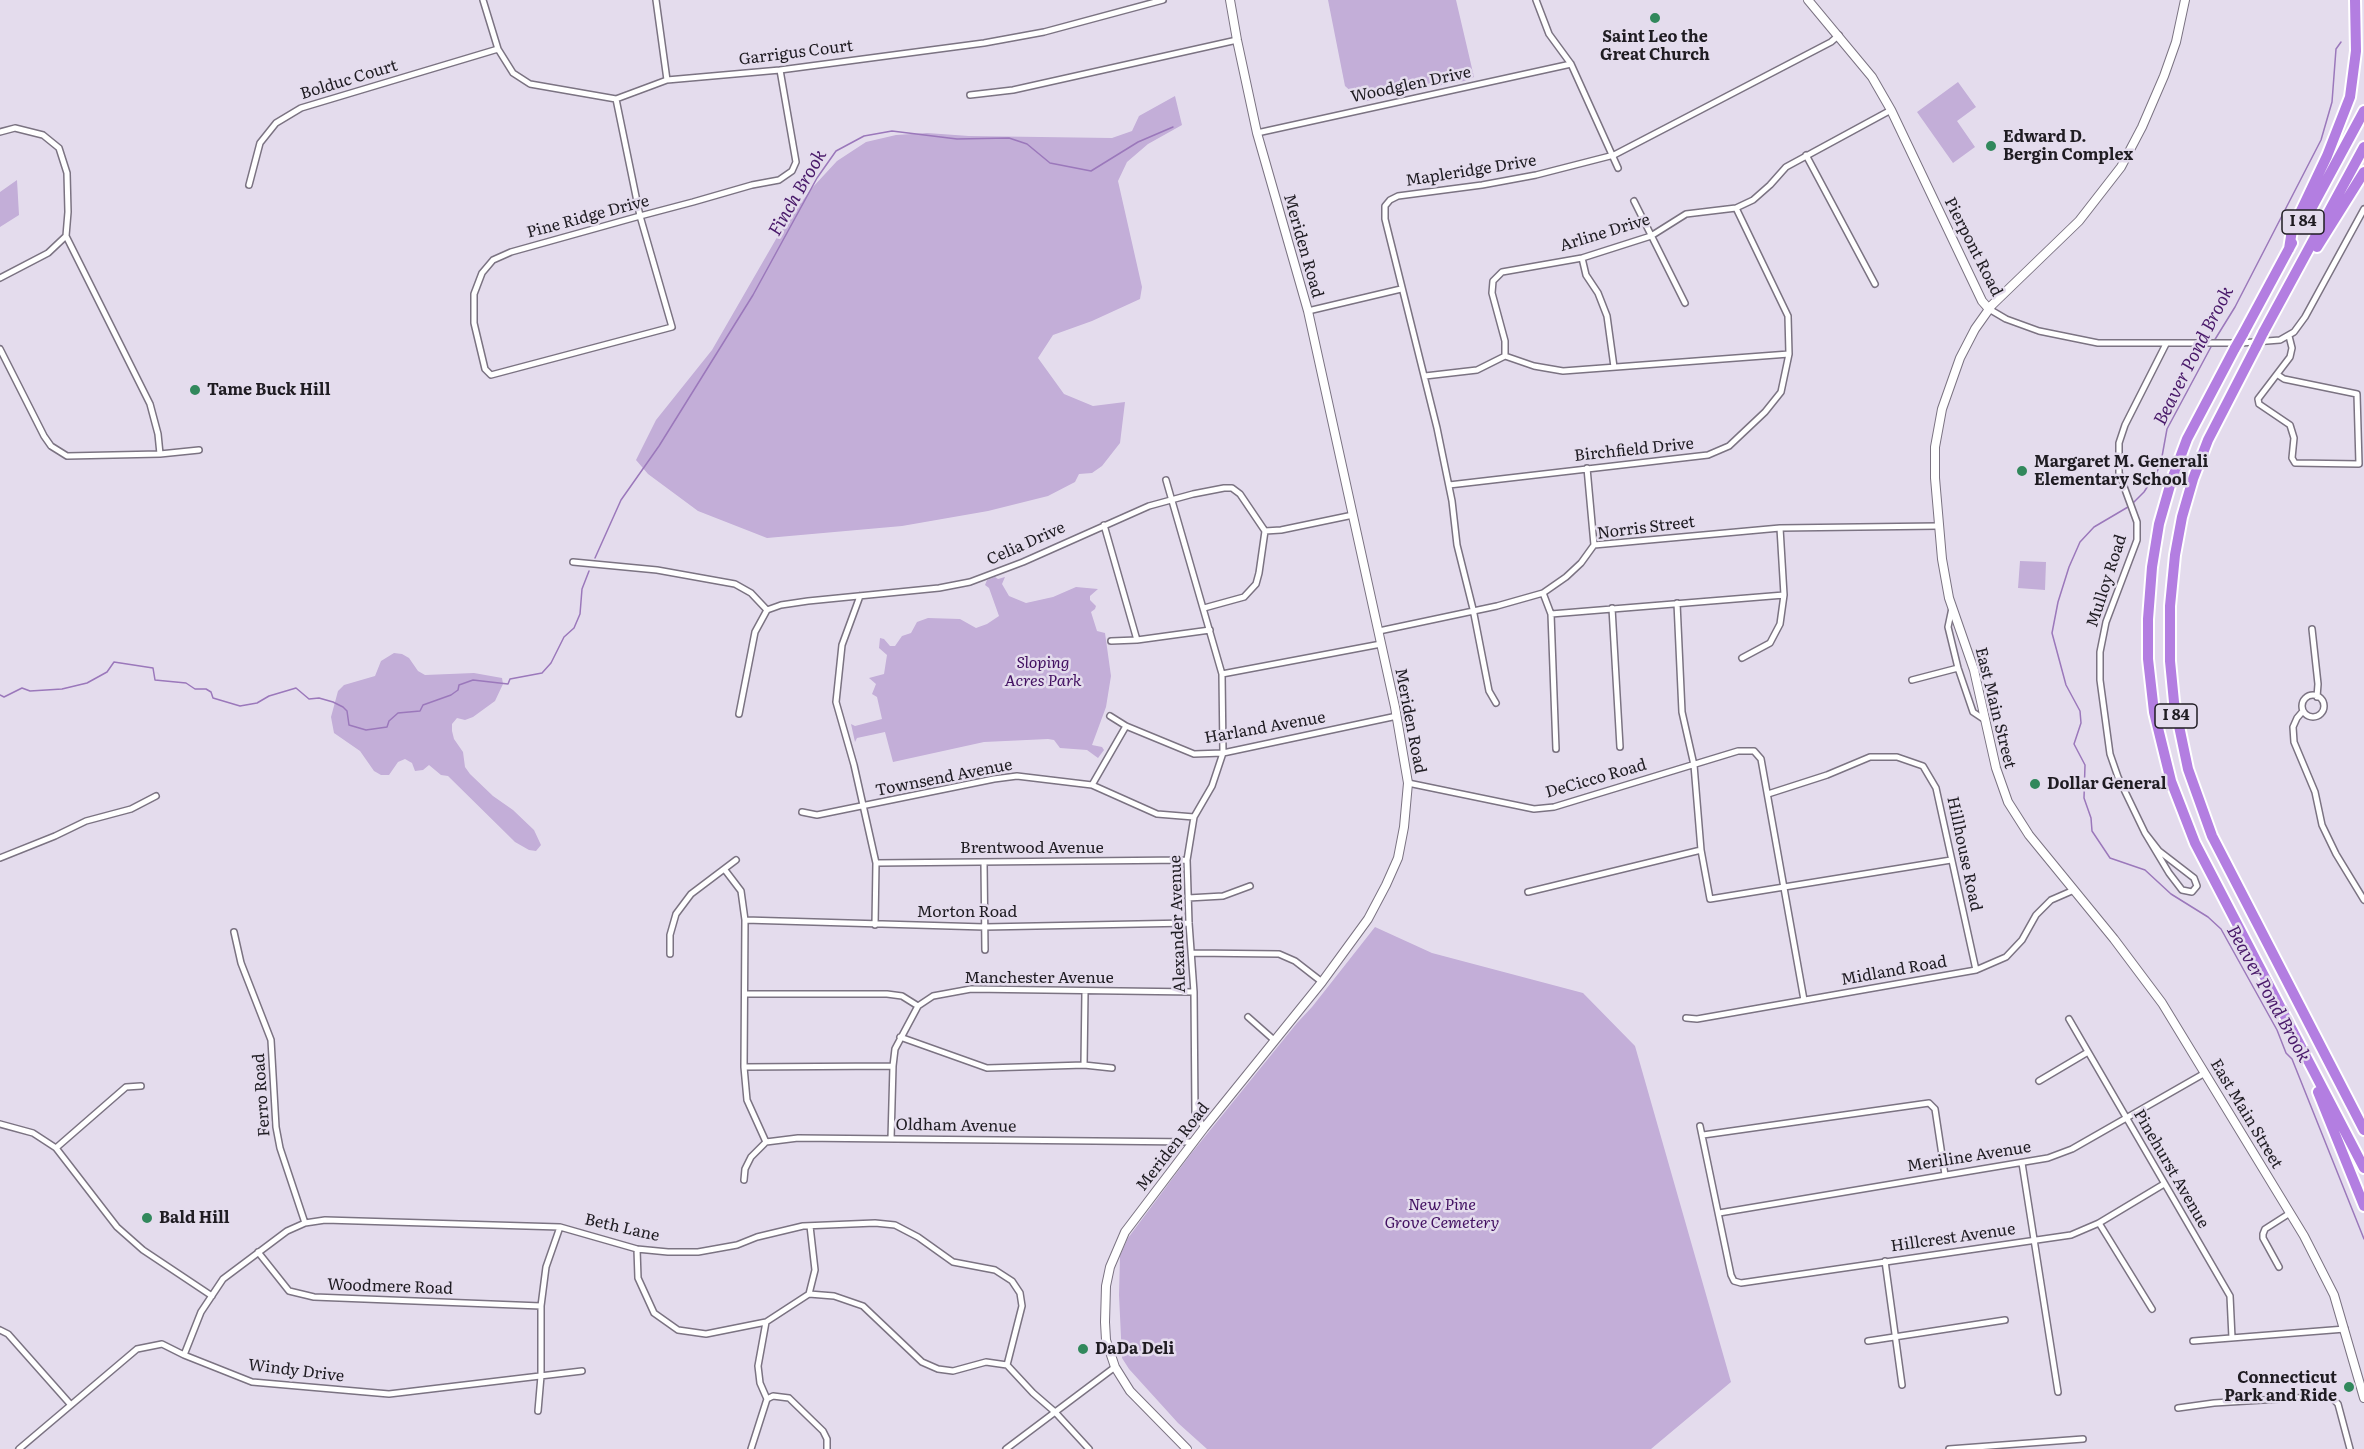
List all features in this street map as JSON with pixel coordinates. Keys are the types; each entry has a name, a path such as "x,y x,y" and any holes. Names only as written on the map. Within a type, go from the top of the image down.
{"highway":[{"path":"2289,249 2292,230 2323,166 2348,106 2355,62 2355,0"},
{"name":"I 84","path":"2364,111 2187,439 2159,524 2152,567 2148,619 2152,694 2162,753 2188,828 2364,1168"},
{"name":"I 84","path":"2364,147 2208,440 2182,517 2170,599 2169,636 2172,686 2184,757 2209,830 2364,1130"},
{"path":"2304,257 2318,245 2364,172"},
{"path":"2332,1068 2344,1079 2364,1115"},
{"path":"2316,1076 2319,1094 2364,1206"}],"main road":[{"name":"Meriden Road","path":"1188,1449 1130,1391 1115,1367 1106,1340 1105,1305 1110,1267 1125,1232 1204,1128 1322,982 1368,919 1394,868 1404,827 1408,783 1379,631 1308,311 1257,133 1230,0"},
{"name":"Pierpont Road","path":"1808,0 1872,77 1891,110 1982,301 1989,309"},
{"name":"East Main Street","path":"2185,0 2176,42 2164,76 2142,127 2121,167 2085,214 1989,309 1975,329 1960,358 1938,425 1934,463 1943,570 1952,608 1971,661 1999,780 2013,812 2156,994 2290,1213 2326,1276 2345,1329 2364,1398"}],"street":[{"path":"483,0 498,49 513,73 530,84 616,99 640,216"},
{"path":"656,0 667,80"},
{"name":"Garrigus Court","path":"616,99 667,80 780,70 984,43 1044,32 1163,0"},
{"path":"1536,0 1550,34 1571,64 1618,168"},
{"name":"Mapleridge Drive","path":"1496,703 1489,691 1473,609 1457,545 1449,485 1425,376 1401,289 1385,219 1385,206 1393,197 1536,175 1614,155 1831,42 1839,35"},
{"path":"969,95 1013,90 1237,40"},
{"name":"Bolduc Court","path":"249,185 260,143 276,123 301,108 498,49"},
{"name":"Woodglen Drive","path":"1257,133 1571,64"},
{"name":"Pine Ridge Drive","path":"640,216 672,327 491,375 485,369 474,323 474,294 483,273 493,261 510,252 640,216 779,180 792,171 796,162 780,70"},
{"name":"Arline Drive","path":"1505,356 1504,341 1492,293 1493,281 1502,272 1582,258 1651,236 1686,214 1736,208 1753,200 1786,167 1891,110"},
{"path":"0,132 15,128 43,135 59,148 67,173 66,236 150,404 158,434 160,454"},
{"path":"1806,155 1875,284"},
{"path":"1634,201 1685,303"},
{"name":"Birchfield Drive","path":"1449,485 1707,455 1729,446 1765,412 1781,392 1789,354 1788,316 1736,208"},
{"path":"2277,375 2284,379 2357,394 2359,464 2295,463 2292,458 2294,438 2290,425 2262,407 2258,399 2292,353 2289,336 2305,317 2364,209"},
{"path":"0,278 48,253 66,236"},
{"path":"1582,258 1586,274 1598,293 1607,316 1614,367"},
{"path":"1308,311 1401,289"},
{"name":"Pierpont Road","path":"1989,309 2029,328 2079,341 2116,345 2274,341 2289,336"},
{"name":"Mulloy Road","path":"2145,833 2159,851 2194,878 2197,886 2192,892 2185,892 2178,886 2145,833 2118,777 2110,754 2100,666 2106,622 2137,540 2137,522 2118,473 2119,443 2125,425 2166,344"},
{"path":"0,349 51,446 67,456 160,454 199,450"},
{"path":"1425,376 1477,370 1505,356 1534,366 1563,371 1789,354"},
{"path":"1587,468 1594,544"},
{"name":"Alexander Avenue","path":"1166,480 1222,674 1223,753 1212,786 1194,817 1187,860 1194,992 1195,1112 1204,1128"},
{"name":"Celia Drive","path":"767,610 781,605 939,588 970,582 1023,562 1149,506 1224,488 1232,488 1240,494 1265,531"},
{"path":"1204,608 1244,597 1250,592 1256,584 1259,573 1265,531 1281,531 1353,515"},
{"path":"1104,525 1137,640"},
{"name":"Norris Street","path":"1379,631 1473,609 1497,606 1543,593 1566,578 1581,563 1594,544 1780,528 1938,526"},
{"path":"1742,658 1770,643 1780,624 1784,595 1780,528"},
{"path":"573,562 698,575 735,584 752,593 767,610 755,632 739,714"},
{"path":"1543,593 1551,614 1556,749"},
{"path":"1551,614 1784,595"},
{"path":"860,596 842,645 836,702 854,765 876,862 875,925"},
{"path":"1677,603 1682,712 1694,765 1701,850 1710,899 1784,889 1951,860"},
{"path":"1612,608 1620,747"},
{"path":"1952,608 1948,627 1958,669 1973,712 1985,720"},
{"path":"2312,629 2318,684 2317,697 2323,705 2320,714 2310,717 2303,711 2302,703 2307,698 2317,697"},
{"path":"1111,641 1137,640 1210,630"},
{"path":"1222,674 1381,644"},
{"path":"1912,680 1958,669"},
{"path":"2303,711 2293,728 2294,742 2315,792 2322,825 2336,854 2364,900"},
{"name":"Harland Avenue","path":"1110,716 1126,726 1194,754 1223,753 1397,716"},
{"path":"1092,785 1126,726"},
{"name":"DeCicco Road","path":"1408,783 1534,809 1554,807 1738,750 1754,751 1761,759 1768,794"},
{"name":"Hillhouse Road","path":"1768,794 1870,757 1897,757 1923,766 1936,788 1976,970"},
{"name":"Townsend Avenue","path":"802,812 817,815 1017,776 1092,785 1157,814 1194,817"},
{"path":"1768,794 1804,1000"},
{"path":"0,858 86,821 130,809 156,796"},
{"path":"1528,892 1701,850"},
{"name":"Brentwood Avenue","path":"876,862 1187,860"},
{"path":"670,954 670,935 676,914 691,894 736,861"},
{"path":"984,863 985,950"},
{"path":"725,870 741,891 746,920 744,1067 747,1100 766,1142 751,1157 745,1169 744,1180"},
{"path":"1188,898 1223,896 1250,886"},
{"name":"Midland Road","path":"1686,1018 1697,1019 1976,970 2006,957 2022,940 2038,912 2051,900 2074,890"},
{"name":"Morton Road","path":"746,920 986,927 1189,922"},
{"name":"Ferro Road","path":"234,932 241,963 271,1040 278,1137 305,1223"},
{"path":"1192,952 1279,954 1295,961 1322,982"},
{"name":"Manchester Avenue","path":"918,1006 933,996 971,989 1194,992"},
{"path":"1084,1065 1085,992"},
{"path":"745,994 887,993 902,996 918,1006 895,1049 892,1066 891,1139"},
{"path":"1248,1017 1274,1040"},
{"name":"Pinehurst Avenue","path":"2069,1018 2230,1296 2232,1338"},
{"path":"900,1037 987,1068 1084,1065 1112,1068"},
{"path":"2039,1081 2088,1052"},
{"path":"744,1067 892,1066"},
{"name":"Meriline Avenue","path":"1719,1213 2048,1158 2072,1149 2205,1073"},
{"path":"56,1148 126,1088 141,1086"},
{"path":"1703,1135 1929,1103 1935,1109 1945,1174"},
{"path":"0,1123 33,1133 56,1148 117,1227 143,1250 212,1296"},
{"path":"1700,1126 1719,1213"},
{"name":"Oldham Avenue","path":"766,1142 798,1138 1193,1142"},
{"path":"2022,1163 2058,1392"},
{"name":"Hillcrest Avenue","path":"1719,1213 1731,1275 1734,1281 1741,1283 2071,1235 2099,1223 2164,1184"},
{"path":"2279,1267 2264,1238 2265,1229 2290,1213"},
{"name":"Beth Lane","path":"184,1355 201,1312 223,1279 287,1231 305,1223 326,1220 560,1227 637,1249 698,1252 738,1245 785,1230 849,1223 895,1226 918,1237 952,1262 995,1270 1008,1277 1016,1286 1022,1301 1006,1365"},
{"path":"2099,1223 2152,1309"},
{"path":"809,1294 815,1270 810,1226"},
{"path":"538,1411 541,1376 541,1306 546,1267 560,1227"},
{"path":"637,1249 638,1278 654,1313 678,1330 706,1334 766,1322 809,1294 834,1296 864,1306 922,1362 938,1369 953,1371 986,1362 1006,1365 1055,1412 1089,1449"},
{"name":"Woodmere Road","path":"258,1252 289,1291 314,1297 541,1306"},
{"path":"1885,1261 1902,1385"},
{"path":"1868,1341 2005,1320"},
{"path":"751,1449 767,1399 760,1383 758,1366 766,1322"},
{"path":"0,1329 8,1334 71,1405"},
{"path":"2193,1341 2345,1329"},
{"name":"Windy Drive","path":"19,1449 137,1349 162,1344 252,1382 389,1394 582,1371"},
{"path":"1006,1449 1115,1367"},
{"path":"767,1399 773,1396 789,1398 823,1431 827,1439 827,1449"},
{"path":"2178,1407 2317,1396 2331,1397 2338,1404 2350,1449"},
{"path":"1949,1449 1990,1448 2010,1443 2083,1439"},
{"path":"2066,1440 2067,1449"}],"green space":[{"path":"1328,0 1456,0 1474,77 1363,102 1345,86"},
{"path":"1958,82 1976,107 1957,121 1975,147 1953,163 1917,112"},
{"path":"1175,96 1182,125 1148,144 1127,162 1118,181 1142,287 1140,299 1092,321 1053,335 1038,358 1064,394 1093,406 1125,402 1120,443 1102,466 1092,473 1079,474 1075,482 1048,496 988,511 902,526 767,538 698,511 648,474 636,460 656,420 712,350 783,227 812,188 837,161 866,142 896,135 927,133 969,136 1112,138 1132,131 1139,116"},
{"path":"17,180 19,215 0,227 0,192"},
{"path":"2020,561 2046,562 2045,590 2018,588"},
{"name":"Sloping Acres Park","path":"995,577 998,579 1005,577 1002,584 1009,596 1026,603 1053,597 1076,587 1098,589 1090,596 1090,600 1096,606 1091,612 1097,631 1105,633 1111,676 1106,707 1092,745 1102,747 1104,750 1098,758 1087,750 1060,748 1054,740 1048,739 984,742 893,762 885,732 857,738 855,742 851,724 855,726 882,719 877,697 872,694 876,684 869,678 884,674 887,655 879,648 880,638 890,646 895,646 902,636 911,633 917,622 928,618 960,619 976,628 987,624 999,616 989,588 985,585 987,580"},
{"path":"394,653 409,658 418,671 425,675 474,673 502,678 503,684 495,701 473,717 465,720 457,718 452,724 452,731 454,739 463,752 465,767 470,774 534,830 541,845 536,851 529,850 515,842 448,776 441,775 429,765 423,770 415,771 412,763 405,759 398,762 389,775 381,775 374,771 360,751 334,733 331,717 338,691 344,685 375,676 381,661"},
{"name":"New Pine Grove Cemetery","path":"1375,927 1432,953 1583,993 1635,1046 1731,1382 1651,1449 1207,1449 1178,1423 1129,1369 1122,1358 1120,1256 1128,1238 1190,1155"}],"waterway":[{"name":"Beaver Pond Brook","path":"2214,341 2235,307 2321,140 2332,102 2336,49 2341,42"},
{"name":"Finch Brook","path":"595,558 621,500 659,446 753,295 817,178 836,151 864,136 892,131 957,139 1009,138 1027,144 1050,163 1091,171 1138,142 1173,127"},
{"name":"Beaver Pond Brook","path":"2132,504 2144,492 2157,472 2167,429 2212,345"},
{"name":"Beaver Pond Brook","path":"2128,507 2094,527 2080,542 2058,602 2052,633 2066,685 2080,711 2081,723 2074,744 2085,765 2084,798 2091,818 2092,831 2110,858 2145,870 2171,894 2208,917 2221,929 2277,1030 2286,1053 2292,1059 2364,1239"},
{"name":"Finch Brook","path":"0,695 4,697 22,688 30,691 62,689 87,683 107,672 114,662 153,668 155,680 186,683 195,689 206,689 211,692 213,698 240,706 257,703 269,696 296,688 309,699 319,698 343,707 347,711 349,725 366,730 387,727 389,721 398,713 420,711 423,705 451,695 458,690 459,685 473,680 508,684 510,679 542,673 551,663 564,637 574,628 580,614 582,589 589,571"}],"place":[{"name":"Saint Leo the Great Church","path":"1655,18"},
{"name":"Edward D. Bergin Complex","path":"1991,146"},
{"name":"Tame Buck Hill","path":"195,390"},
{"name":"Margaret M. Generali Elementary School","path":"2022,471"},
{"name":"Dollar General","path":"2035,784"},
{"name":"Bald Hill","path":"147,1218"},
{"name":"DaDa Deli","path":"1083,1349"},
{"name":"Connecticut Park and Ride","path":"2349,1387"}]}
